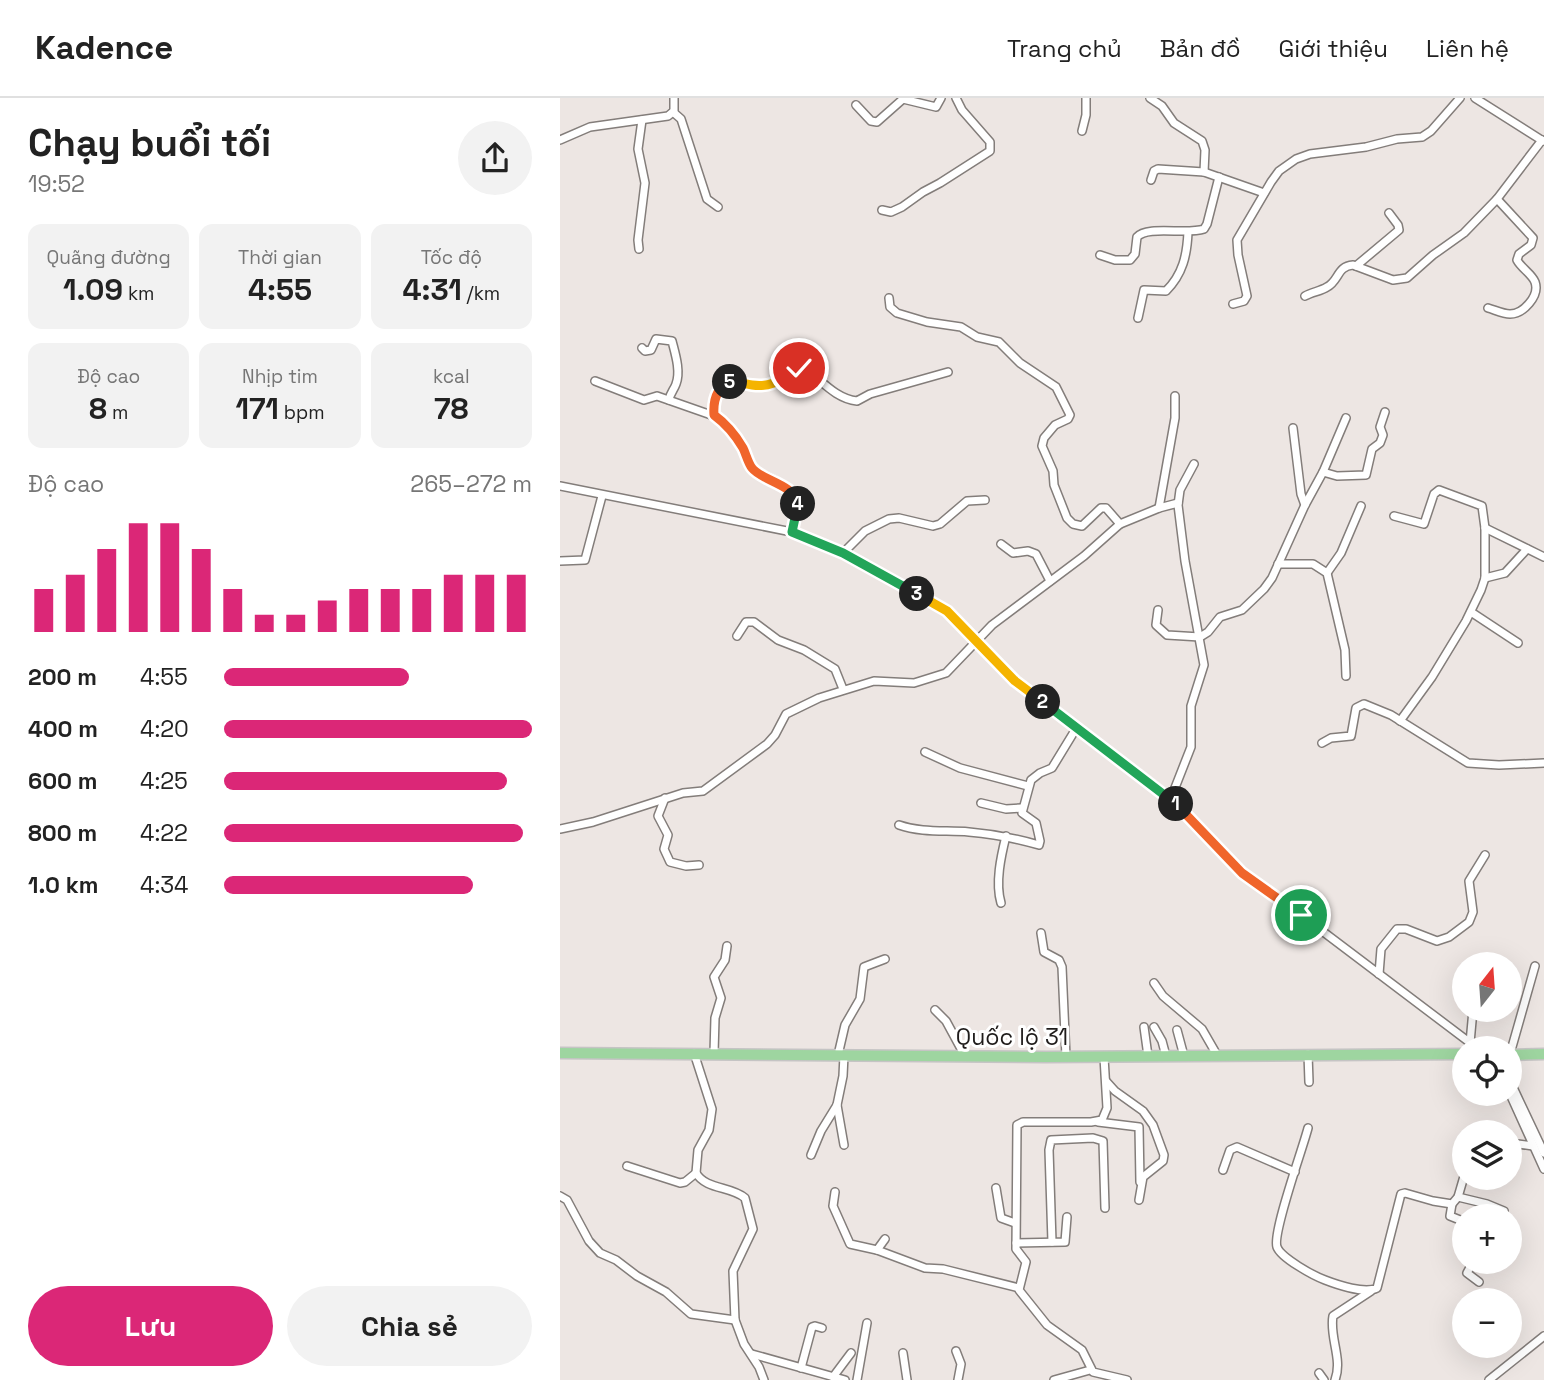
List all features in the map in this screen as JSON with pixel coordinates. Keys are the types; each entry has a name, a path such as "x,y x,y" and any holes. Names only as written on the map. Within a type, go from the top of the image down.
{"highway":[{"name":"Quốc lộ 31","path":"560,1053 840,1053 1066,1057 1452,1054"},
{"path":"1522,1055 1544,1054"}],"street":[{"path":"560,140 590,127 668,116 673,112 674,98"},
{"path":"856,105 875,122 903,99 936,107 941,98"},
{"path":"882,210 891,212 902,207 923,191 990,151 990,142 962,110 956,98"},
{"path":"1082,131 1086,98"},
{"path":"1150,98 1162,106 1174,123 1202,141 1205,150 1204,172"},
{"path":"1233,304 1244,301 1247,295 1237,240 1279,171 1306,155 1423,137 1460,98"},
{"path":"1305,296 1327,287 1343,267 1356,266 1393,280 1407,278 1464,233 1497,199 1543,140 1485,101 1475,98"},
{"path":"673,112 681,119 708,199 718,207"},
{"path":"639,249 645,183 638,149 642,120"},
{"path":"1151,180 1158,169 1204,172 1264,193"},
{"path":"1100,255 1128,261 1134,256 1136,237 1141,232 1202,230 1206,226 1219,177"},
{"path":"1497,199 1533,238 1531,245 1519,254 1517,260 1535,283 1544,286"},
{"path":"1356,266 1399,230 1389,213"},
{"path":"1138,318 1144,290 1166,291 1181,270 1186,257 1188,232"},
{"path":"1488,308 1509,314 1520,312 1531,301 1535,283"},
{"path":"890,298 890,307 897,313 927,322 961,327 977,337 999,342 1020,363 1056,387 1070,415 1055,425 1044,438 1042,446 1054,471 1053,482 1066,514 1073,524 1082,526 1101,508 1106,508 1119,524"},
{"path":"642,348 645,351 651,350 656,339 672,341 677,367 676,384 670,392 669,400"},
{"path":"714,415 715,398 724,384 736,381 757,386 775,384 800,367 805,368 831,392 857,401 948,372"},
{"path":"595,381 644,400 654,396 714,415 740,444 753,470 774,480 798,500 792,532"},
{"path":"1159,508 1175,418 1175,396"},
{"path":"1322,472 1337,476 1366,475 1372,449 1379,444 1383,435 1380,427 1385,412"},
{"path":"1158,610 1156,625 1161,632 1200,637 1208,632 1220,617 1246,606 1267,585 1346,418"},
{"path":"1293,428 1301,494 1305,505"},
{"path":"1171,798 1191,747 1192,706 1204,669 1178,503 1180,490 1194,464"},
{"path":"560,486 792,532 843,553 947,611 1015,681 1171,798 1242,873 1461,1036"},
{"path":"1394,516 1424,524 1434,492 1439,490 1482,506 1485,512 1485,578 1471,612 1432,677 1400,721"},
{"path":"560,561 585,560 602,496"},
{"path":"843,553 865,531 889,519 899,518 929,527 937,526 961,505 985,500"},
{"path":"560,829 709,788 767,744 790,711 843,689 880,680 914,683 941,676 992,625 1084,556 1119,524 1178,503"},
{"path":"1326,573 1341,553 1361,506"},
{"path":"1485,528 1544,558"},
{"path":"1001,544 1013,553 1028,551 1037,554 1050,581"},
{"path":"1485,578 1504,573 1527,549"},
{"path":"1278,565 1313,564 1326,573 1345,650 1346,676"},
{"path":"1471,612 1518,643"},
{"path":"737,636 746,622 754,622 778,640 804,650 835,669 843,689"},
{"path":"1322,743 1331,738 1351,736 1356,708 1360,704 1380,710 1468,762 1499,765 1544,763"},
{"path":"899,825 939,832 1006,836 1040,844 1036,823 1023,815 1022,808 1028,786 1040,773 1052,768 1077,727"},
{"path":"925,752 960,768 1028,786"},
{"path":"665,798 658,816 668,835 664,849 670,862 686,866 699,865"},
{"path":"981,803 1006,809 1022,808"},
{"path":"1001,903 1000,876 1006,836"},
{"path":"1379,974 1381,949 1397,929 1406,929 1437,941 1449,937 1469,922 1474,912 1469,881 1485,855"},
{"path":"1041,933 1044,952 1059,960 1062,967 1066,1057"},
{"path":"714,1053 715,1018 721,998 714,977 725,960 727,946"},
{"path":"811,1155 821,1131 837,1105 843,1076 840,1053 845,1025 860,999 864,967 885,959"},
{"path":"1516,1036 1535,966"},
{"path":"1154,983 1163,996 1202,1029 1217,1055"},
{"path":"935,1010 946,1021 965,1056"},
{"path":"1144,1027 1148,1056"},
{"path":"1154,1027 1166,1056"},
{"path":"1177,1030 1184,1056"},
{"path":"627,1166 680,1183 696,1172 698,1150 709,1130 712,1109 694,1053"},
{"path":"1308,1055 1309,1082"},
{"path":"1098,1122 1105,1117 1107,1108 1104,1056"},
{"path":"1106,1081 1149,1119 1164,1154 1163,1161 1145,1175 1141,1182"},
{"path":"837,1105 844,1145"},
{"path":"1517,1106 1541,1149"},
{"path":"1521,1106 1541,1149 1544,1169"},
{"path":"1018,1288 1026,1262 1017,1252 1016,1242 1017,1125 1023,1122 1098,1122 1139,1126 1139,1200"},
{"path":"1308,1128 1277,1239 1278,1250 1305,1270 1325,1280 1371,1291"},
{"path":"1052,1242 1051,1140 1093,1138 1102,1141 1105,1208"},
{"path":"1522,1145 1541,1149"},
{"path":"1223,1170 1230,1150 1237,1147 1295,1172"},
{"path":"696,1172 704,1182 743,1196 752,1223 752,1233 733,1271 735,1320 744,1344 752,1354 764,1380"},
{"path":"996,1188 1001,1218 1015,1223"},
{"path":"1454,1204 1459,1190"},
{"path":"835,1192 833,1206 850,1244 877,1250 925,1268 943,1269 1018,1288 1047,1325 1082,1350 1090,1370"},
{"path":"1335,1380 1338,1367 1332,1316 1377,1288 1401,1194 1433,1201 1455,1200 1487,1204"},
{"path":"560,1196 566,1200 589,1241 600,1253 616,1259 637,1276 666,1292 691,1314 735,1320"},
{"path":"1016,1242 1066,1240 1067,1217"},
{"path":"877,1250 885,1239"},
{"path":"1467,1274 1479,1282"},
{"path":"857,1380 867,1323"},
{"path":"802,1368 812,1327 822,1328"},
{"path":"1489,1380 1544,1336"},
{"path":"956,1351 961,1364 958,1380"},
{"path":"834,1377 851,1353"},
{"path":"903,1353 907,1380"},
{"path":"752,1354 845,1380"},
{"path":"1055,1380 1090,1370 1127,1380"}],"route":[{"path":"799,368 775,384 757,386 736,381 724,384 718,391 713,407 714,415 740,444 753,470 774,480 798,500 792,532 843,553 947,611 1015,681 1171,798 1242,873 1301,915"}]}
